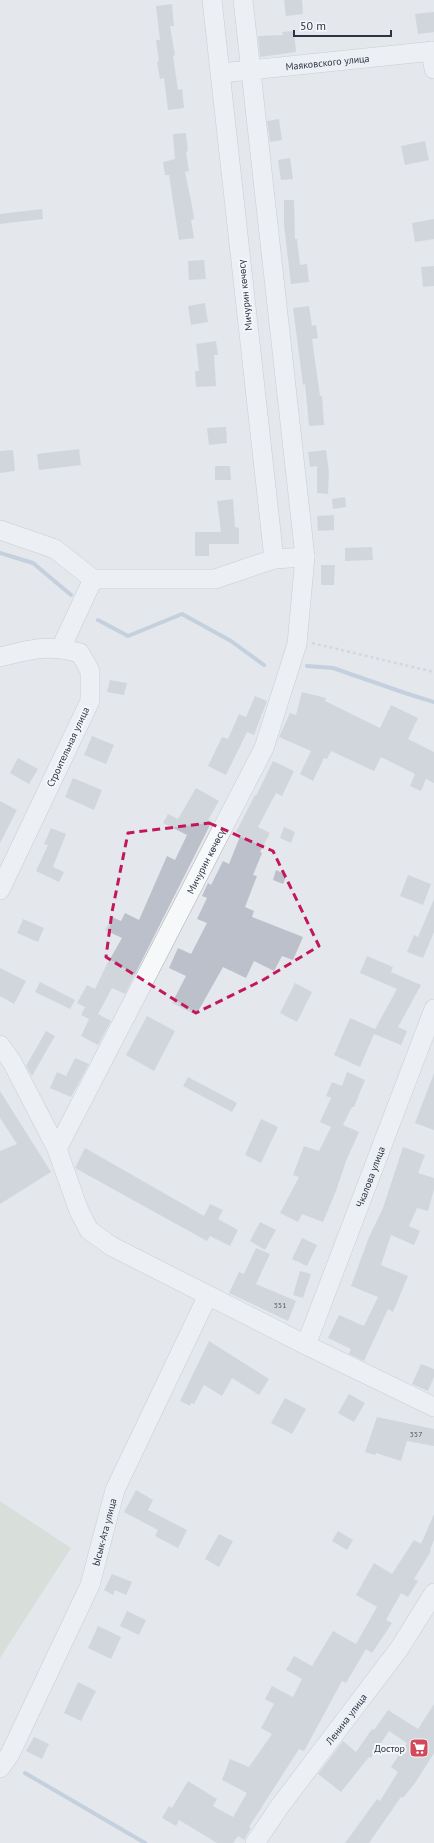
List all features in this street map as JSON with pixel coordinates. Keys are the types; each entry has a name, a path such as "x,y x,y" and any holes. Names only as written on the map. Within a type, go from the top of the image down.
{"street":[{"name":"Мичурин көчөсү","path":"212,0 274,559"},
{"name":"Мичурин көчөсү","path":"57,1149 264,748 297,640 305,557 243,0"},
{"name":"Маяковского улица","path":"221,73 433,57"},
{"path":"0,530 55,549 93,579 216,579 274,559 305,557"},
{"path":"61,648 93,579"},
{"name":"Строительная улица","path":"0,657 40,648 61,648 80,653 90,671 90,701 0,890"},
{"name":"Чкалова улица","path":"306,1345 434,1009"},
{"path":"0,1045 12,1062 57,1149 79,1211 89,1230 111,1246 306,1345 434,1407"},
{"name":"Ысык-Ата улица","path":"0,1768 10,1754 90,1585 115,1490 208,1295"},
{"name":"Ленина улица","path":"255,1843 280,1806 398,1649 434,1593"}],"path":[{"path":"297,640 434,672"}],"highlighted area":[{"path":"209,823 273,851 319,946 263,980 196,1013 106,957 112,912 128,833"}],"green space":[{"path":"0,1501 71,1548 0,1658"}],"building":[{"path":"284,0 302,0 303,14 286,16"},
{"path":"172,4 174,26 170,26 175,55 173,56 178,90 182,89 184,108 168,110 164,78 160,79 157,62 159,61 156,40 160,40 156,6"},
{"path":"434,12 434,32 418,34 415,14"},
{"path":"294,31 296,52 260,57 258,36 283,35 282,32"},
{"path":"279,119 282,140 270,142 267,121"},
{"path":"186,133 188,151 186,152 189,171 185,172 194,219 191,220 194,238 179,240 169,175 165,175 163,162 175,159 173,134"},
{"path":"425,141 429,160 405,165 401,146"},
{"path":"290,158 293,179 281,180 278,160"},
{"path":"284,200 294,200 295,239 297,239 300,265 307,264 309,282 291,284 284,225"},
{"path":"42,209 43,219 0,224 0,214"},
{"path":"434,219 434,239 415,242 412,223"},
{"path":"204,260 206,279 189,280 188,261"},
{"path":"434,266 434,286 423,287 421,267"},
{"path":"205,303 208,322 191,325 188,306"},
{"path":"309,306 312,326 316,325 318,338 312,339 320,396 322,396 324,425 309,426 305,384 303,385 293,308"},
{"path":"216,341 218,355 214,355 216,386 196,387 195,371 199,371 196,344"},
{"path":"226,427 227,443 209,445 207,428"},
{"path":"79,449 81,465 39,470 37,454"},
{"path":"13,450 15,471 0,473 0,451"},
{"path":"326,450 329,472 328,494 317,493 317,466 310,467 308,452"},
{"path":"215,466 230,466 231,480 215,480"},
{"path":"345,497 346,507 333,509 332,499"},
{"path":"233,499 235,527 239,528 239,544 209,544 209,556 195,556 195,532 221,532 217,501"},
{"path":"334,515 334,530 318,531 317,516"},
{"path":"372,547 373,560 345,561 345,548"},
{"path":"321,565 335,565 334,585 321,585"},
{"path":"110,680 127,683 124,695 107,692"},
{"path":"302,692 326,698 325,701 380,728 391,705 418,718 408,739 434,752 434,783 426,779 421,791 410,786 415,774 381,757 374,771 331,751 327,759 324,758 313,781 300,774 311,751 279,737 290,713 296,715"},
{"path":"255,696 267,701 254,735 247,732 226,775 208,766 222,737 228,739 239,714 246,717"},
{"path":"92,736 114,745 106,764 84,755"},
{"path":"18,758 38,769 29,784 10,773"},
{"path":"273,761 294,771 282,796 276,793 258,827 270,833 260,852 262,853 253,875 257,876 245,907 254,911 252,917 303,937 293,960 282,956 274,971 254,961 246,978 223,967 196,1015 172,1003 186,976 169,968 178,948 191,954 207,923 197,919 207,898 202,896 208,883 211,885 223,861 229,864 241,834 236,832"},
{"path":"73,778 102,790 94,810 65,797"},
{"path":"196,788 219,801 208,820 212,821 125,994 112,988 98,1014 111,1021 98,1045 81,1036 89,1019 81,1015 85,1007 77,1003 87,985 95,989 122,938 105,930 112,917 121,921 125,913 139,920 167,856 175,860 187,835 163,823 168,814 178,819"},
{"path":"0,801 17,810 0,843"},
{"path":"284,827 295,832 291,843 280,838"},
{"path":"51,828 66,834 53,867 64,872 59,882 36,871 48,845 44,844"},
{"path":"276,870 287,875 283,884 273,880"},
{"path":"408,875 431,884 423,905 400,896"},
{"path":"434,899 434,932 423,958 407,952 414,935 418,937"},
{"path":"23,919 44,928 38,942 17,933"},
{"path":"367,956 393,967 391,972 421,985 398,1027 407,1031 401,1045 374,1034 360,1067 334,1055 350,1018 375,1029 397,989 360,973"},
{"path":"0,968 26,981 14,1004 0,996"},
{"path":"40,982 75,1000 70,1009 35,992"},
{"path":"295,983 312,992 297,1022 280,1013"},
{"path":"147,1016 175,1031 154,1071 126,1055"},
{"path":"46,1031 55,1036 32,1076 26,1066"},
{"path":"75,1058 89,1064 71,1097 50,1088 57,1072 66,1076"},
{"path":"347,1072 365,1080 354,1107 352,1107 343,1125 359,1132 346,1161 336,1191 323,1222 302,1214 298,1222 280,1213 299,1177 293,1175 304,1146 319,1151 331,1127 320,1122 331,1098 326,1096 332,1082 342,1086"},
{"path":"434,1073 434,1130 415,1123"},
{"path":"188,1077 237,1103 232,1112 183,1086"},
{"path":"0,1091 51,1172 0,1204 0,1151 17,1144 0,1118"},
{"path":"261,1119 278,1127 261,1163 245,1155"},
{"path":"403,1147 425,1155 418,1173 434,1178 434,1189 428,1211 417,1208 409,1226 420,1231 414,1245 391,1235 381,1265 408,1276 393,1312 388,1309 364,1361 349,1354 351,1349 328,1338 339,1315 364,1326 378,1297 351,1286 369,1237 383,1208"},
{"path":"85,1148 204,1216 210,1204 223,1210 218,1219 238,1230 230,1246 210,1236 207,1241 75,1168"},
{"path":"260,1222 276,1230 265,1250 250,1241"},
{"path":"302,1238 317,1245 307,1266 292,1259"},
{"path":"256,1248 270,1254 256,1284 296,1301 288,1321 229,1293 239,1272 244,1274"},
{"path":"300,1271 311,1274 303,1298 293,1295"},
{"path":"209,1341 269,1379 259,1395 232,1378 222,1396 204,1385 194,1404 191,1403 190,1406 180,1401"},
{"path":"421,1364 434,1369 434,1377 428,1391 412,1384"},
{"path":"349,1394 365,1403 354,1422 338,1413"},
{"path":"285,1398 306,1409 292,1434 271,1423"},
{"path":"377,1417 434,1429 434,1446 407,1441 401,1461 376,1453 375,1455 365,1452"},
{"path":"136,1490 153,1500 148,1510 187,1530 178,1548 155,1536 158,1530 124,1512"},
{"path":"434,1514 434,1540 430,1550 431,1551 414,1579 418,1581 408,1597 401,1593 386,1620 392,1623 372,1653 366,1649 346,1683 342,1681 304,1751 299,1749 249,1827 251,1828 244,1840 238,1836 233,1843 217,1843 179,1820 176,1826 162,1818 169,1806 172,1808 188,1781 217,1799 213,1806 233,1817 247,1793 222,1780 230,1759 249,1767 272,1734 261,1728 274,1704 265,1699 272,1686 293,1697 302,1679 286,1670 294,1656 312,1666 333,1631 356,1644 377,1607 356,1595 374,1563 392,1574 414,1540 421,1544"},
{"path":"338,1531 353,1540 347,1550 332,1541"},
{"path":"219,1534 233,1541 219,1567 205,1559"},
{"path":"112,1574 132,1582 126,1595 115,1590 113,1595 104,1590"},
{"path":"127,1611 146,1620 139,1635 120,1626"},
{"path":"98,1626 121,1637 111,1659 88,1648"},
{"path":"78,1682 96,1691 81,1721 64,1713"},
{"path":"434,1704 434,1753 415,1783 403,1798 401,1797 369,1843 345,1843 377,1799 380,1801 398,1772 391,1767 407,1743 389,1731 371,1758 369,1757 341,1792 318,1774 343,1741 356,1752 372,1729 374,1730 388,1710 418,1729"},
{"path":"34,1737 49,1744 42,1759 26,1751"}],"waterway":[{"path":"0,553 33,563 71,595"},
{"path":"98,620 128,636 182,614 231,641 264,665"},
{"path":"307,666 333,668 434,702"},
{"path":"25,1773 145,1843"}],"place":[{"name":"Достор","path":"419,1748"}]}
